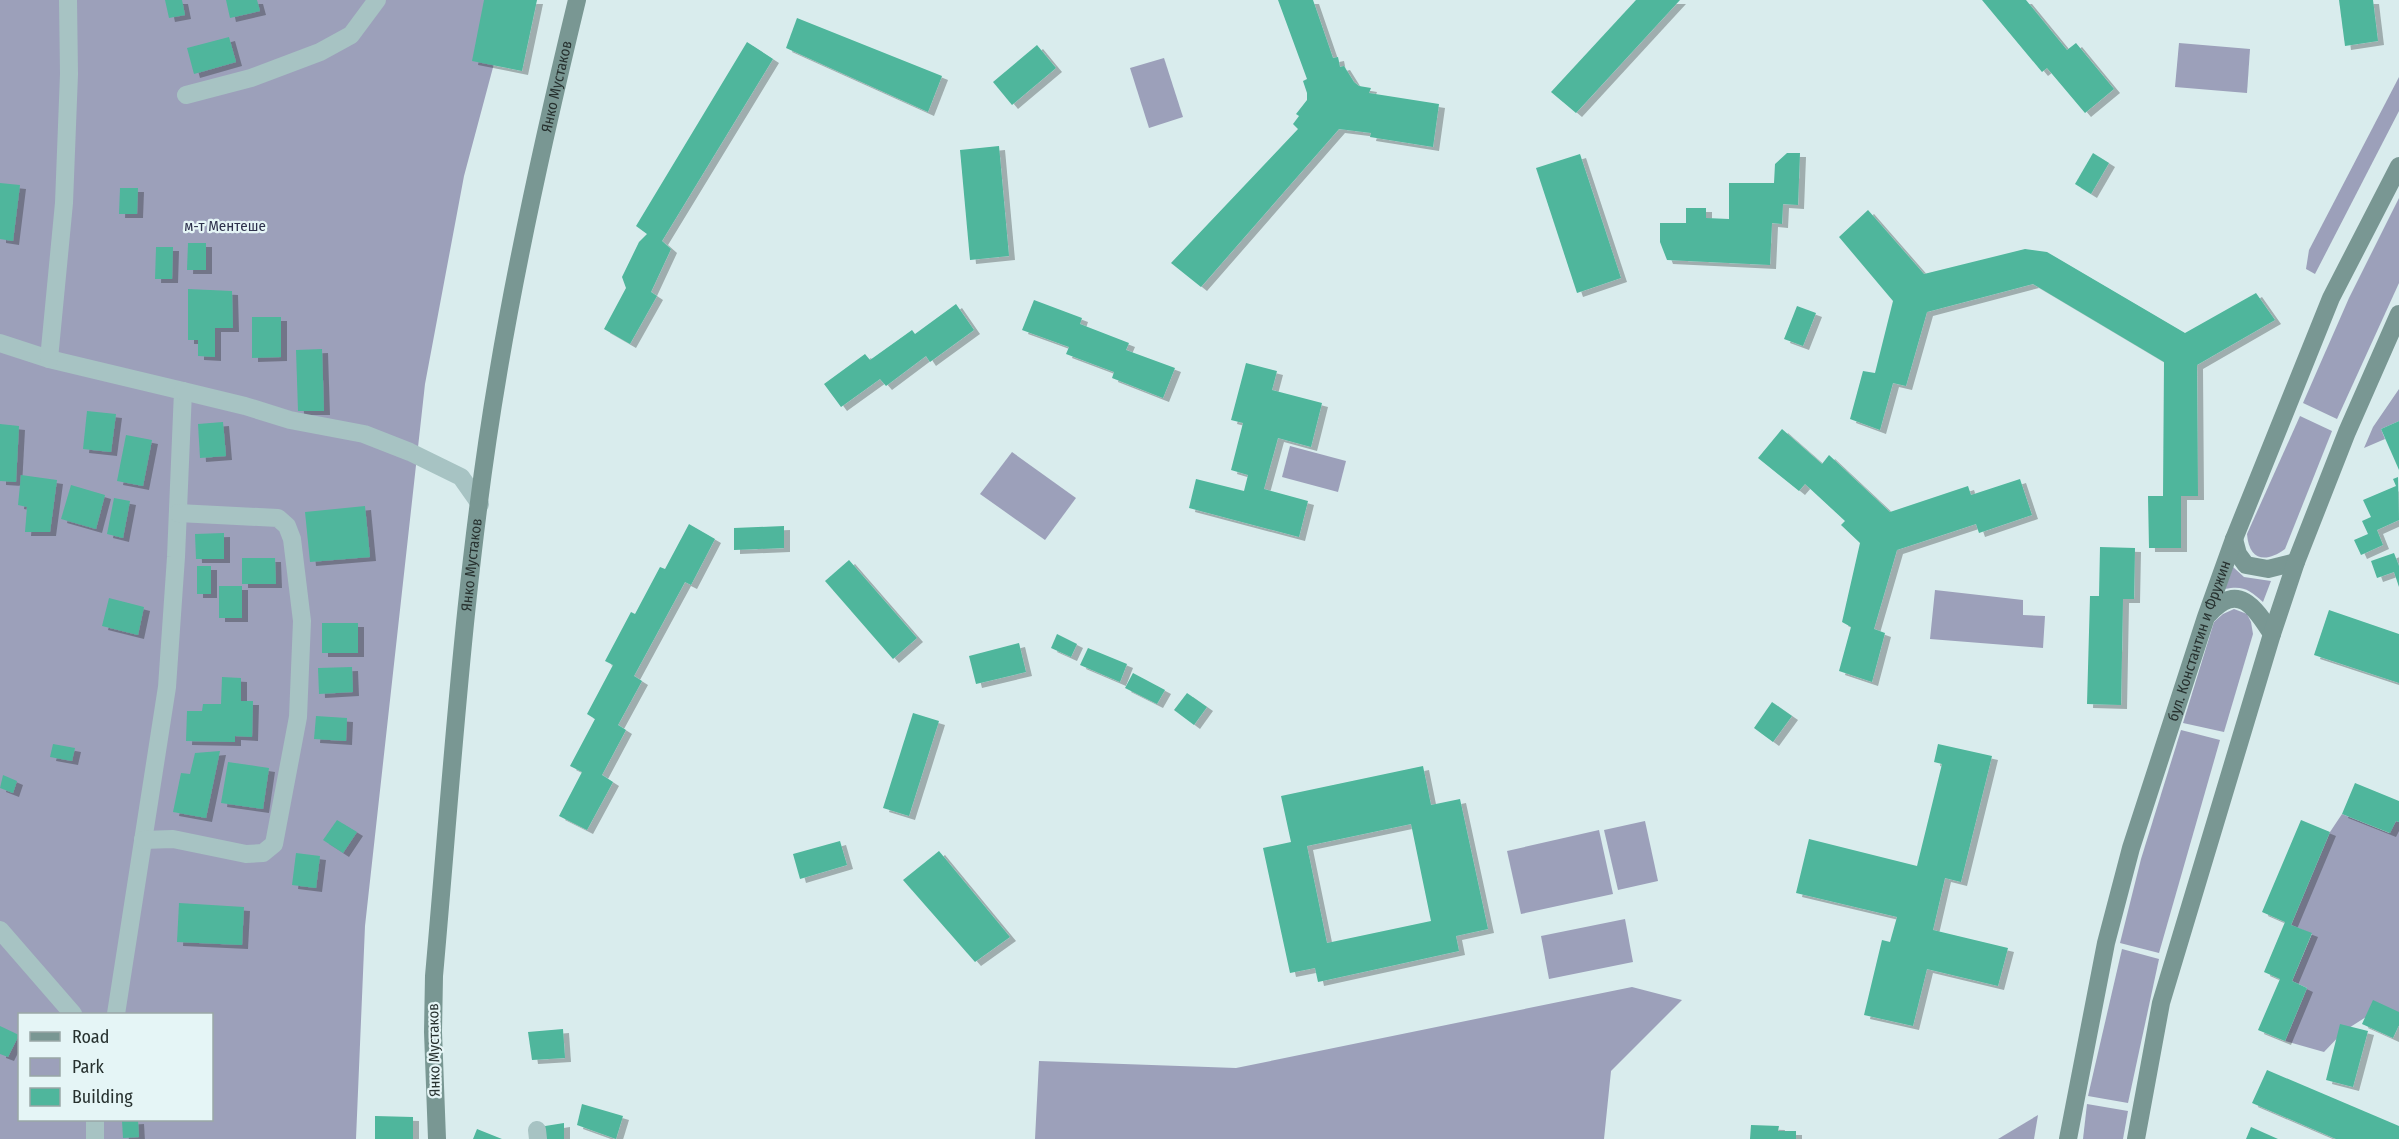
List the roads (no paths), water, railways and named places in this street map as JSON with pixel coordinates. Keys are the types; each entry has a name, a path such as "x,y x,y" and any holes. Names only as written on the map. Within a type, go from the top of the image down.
{"street":[{"path":"49,359 64,203 69,74 68,0"},
{"path":"186,95 251,78 320,52 351,35 377,0"},
{"name":"Янко Мустаков","path":"437,1139 433,1032 434,976 465,623 498,374 533,186 577,0"},
{"name":"бул. Константин и Фружин","path":"2068,1139 2106,943 2128,859 2206,617 2235,538 2331,298 2398,168"},
{"path":"2136,1139 2161,1003 2272,634 2296,562 2347,432 2399,314"},
{"path":"0,343 49,359 245,406 290,420 364,434 410,452 461,477 480,504"},
{"path":"116,1013 167,687 183,391"},
{"path":"143,840 173,839 246,854 263,853 274,844 298,717 302,621 292,538 287,526 278,518 178,513"},
{"path":"2235,538 2238,554 2246,565 2268,569 2296,562"},
{"path":"2206,617 2224,600 2240,599 2255,609 2272,634"},
{"path":"0,930 72,1013"},
{"path":"95,1121 95,1139"}],"park label":[{"name":"м-т Ментeше","path":"225,226"}]}
